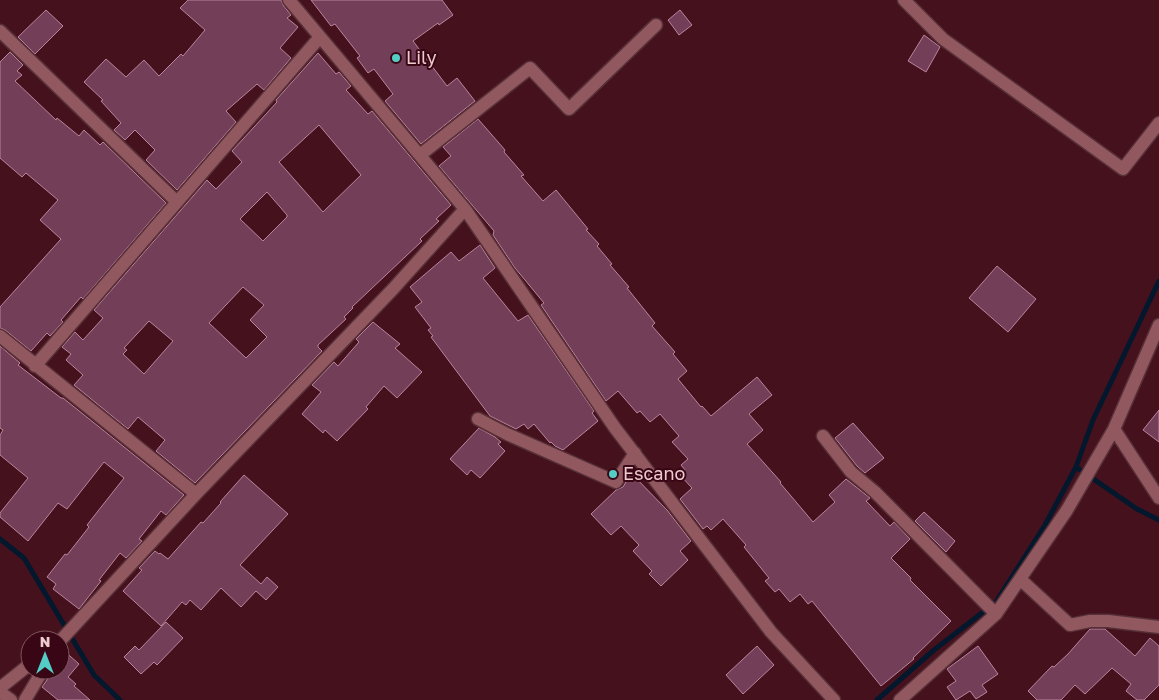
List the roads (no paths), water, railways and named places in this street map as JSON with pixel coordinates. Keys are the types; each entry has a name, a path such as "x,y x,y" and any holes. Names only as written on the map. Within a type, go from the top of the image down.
{"street":[{"path":"289,0 464,209 614,428 771,632 834,700"},
{"path":"904,0 943,39 1123,169 1159,123"},
{"path":"420,156 530,68 569,109 656,25"},
{"path":"0,31 177,202"},
{"path":"35,366 320,37"},
{"path":"69,630 196,494 393,289 464,209"},
{"path":"900,700 996,614 1067,510 1114,429 1159,325"},
{"path":"0,336 196,494"},
{"path":"478,419 507,434 616,482 635,453"},
{"path":"1114,429 1159,498"},
{"path":"823,436 851,472 875,492 996,614"},
{"path":"1020,578 1070,625 1090,621 1108,621 1159,627"},
{"path":"0,688 20,672"},
{"path":"25,700 37,680"},
{"path":"0,692 10,700"}],"waterway":[{"path":"877,700 934,650 996,602 1045,525 1076,467 1093,420 1159,281"},
{"path":"1076,467 1137,509 1159,520"},
{"path":"0,539 24,558 94,675 120,700"}],"place":[{"name":"Lily","path":"396,58"},
{"name":"Escano","path":"613,474"}]}
